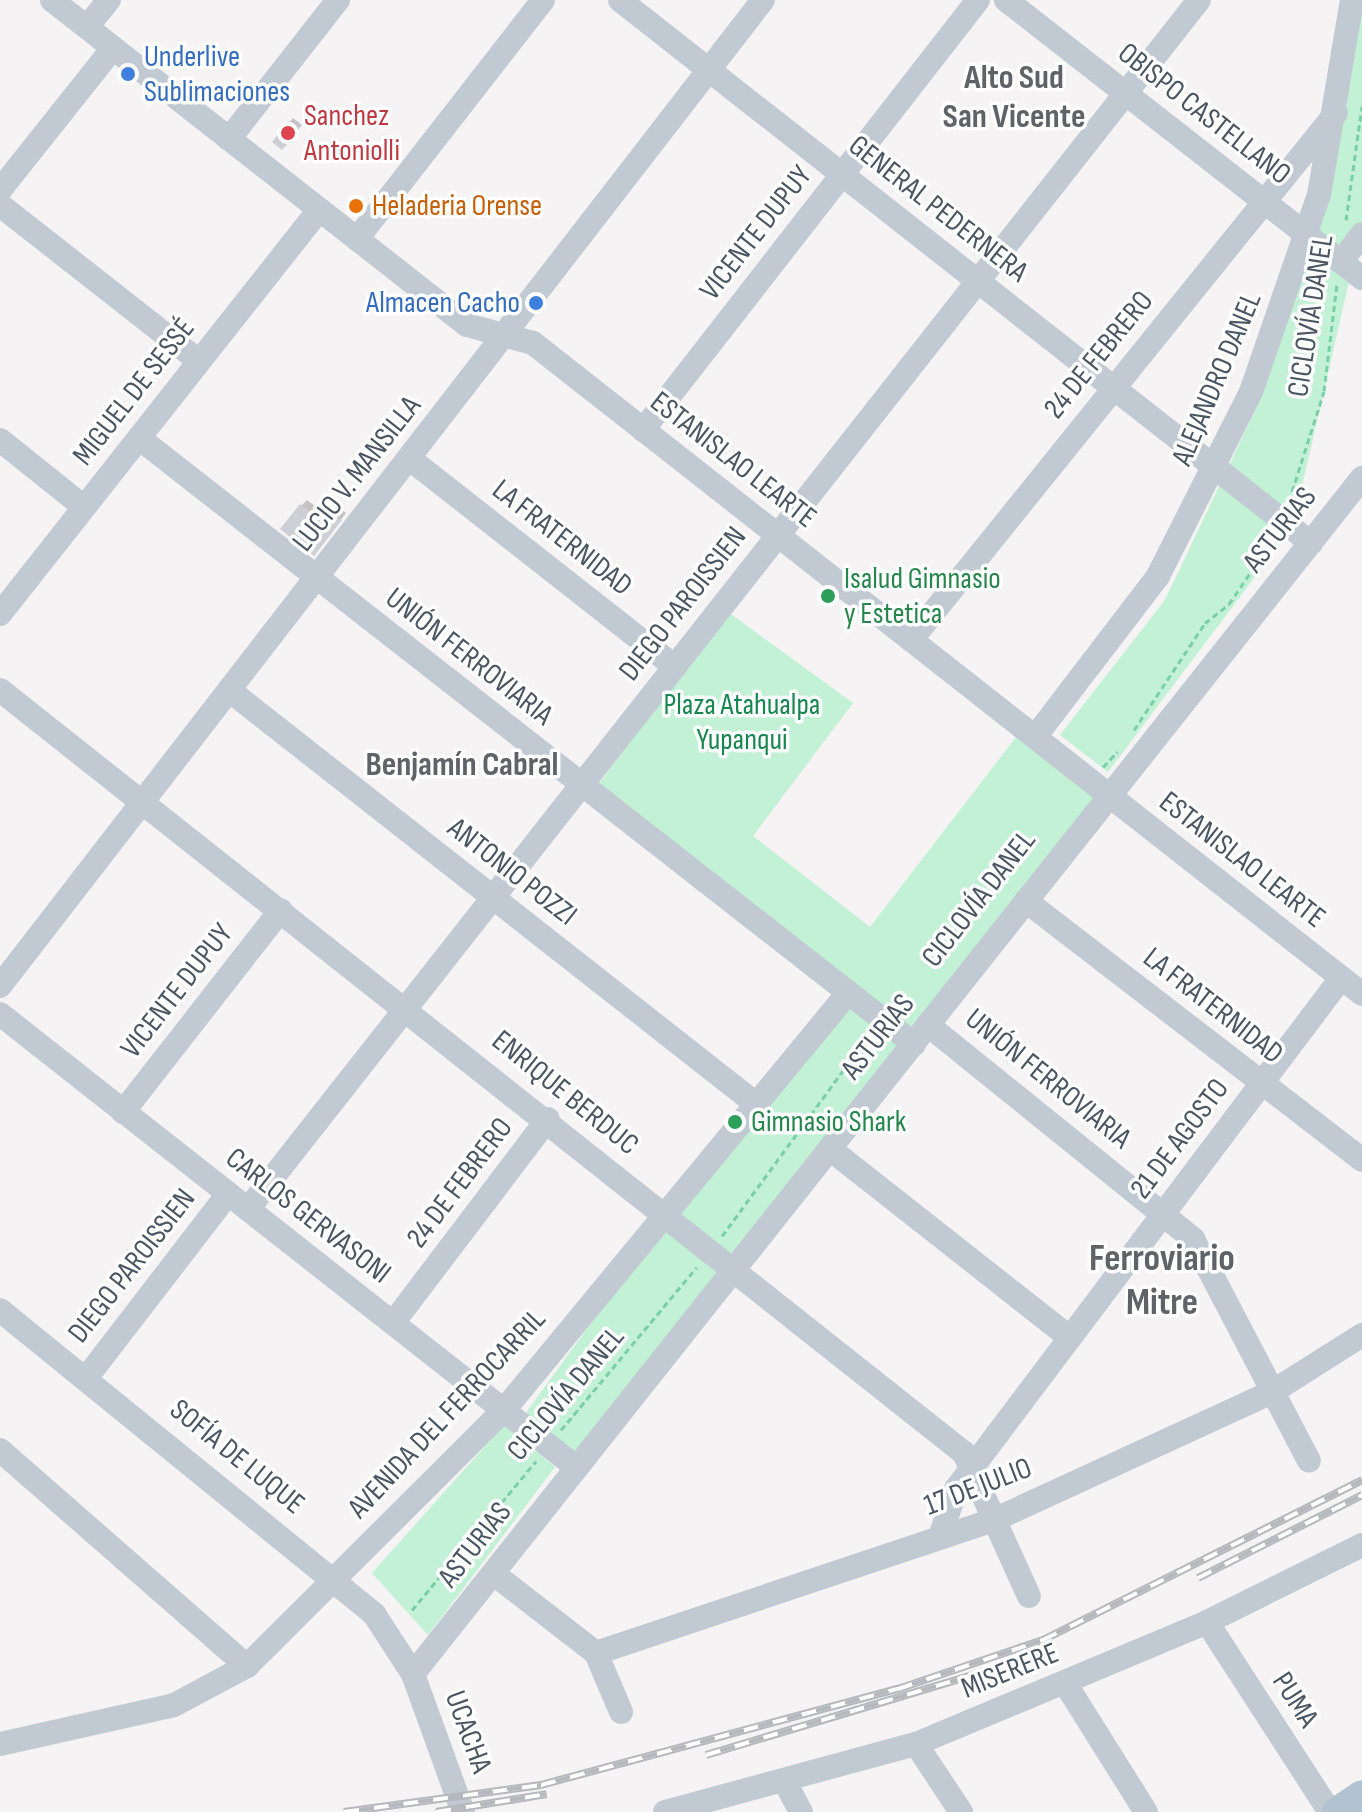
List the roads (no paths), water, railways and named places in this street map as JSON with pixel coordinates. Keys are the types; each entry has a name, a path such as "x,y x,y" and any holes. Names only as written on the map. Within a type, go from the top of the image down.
{"main road":[{"path":"1337,1812 1362,1795"}],"street":[{"name":"ESTANISLAO LEARTE","path":"52,0 467,325 533,343 1362,994"},
{"path":"87,27 109,0"},
{"path":"357,239 543,0"},
{"name":"GENERAL PEDERNERA","path":"620,0 1311,543"},
{"name":"LUCIO V. MANSILLA","path":"0,986 763,0"},
{"name":"VICENTE DUPUY","path":"643,430 978,0"},
{"name":"OBISPO CASTELLANO","path":"1006,0 1362,278"},
{"name":"DIEGO PAROISSIEN","path":"248,1209 1199,0"},
{"name":"ALEJANDRO DANEL","path":"1035,737 1158,576 1218,469 1306,235 1338,112 1352,0"},
{"path":"229,139 332,2"},
{"path":"0,190 113,48"},
{"name":"24 DE FEBRERO","path":"911,640 1338,112"},
{"path":"0,205 199,361"},
{"name":"MIGUEL DE SESSÉ","path":"0,614 319,210"},
{"path":"1341,262 1362,234"},
{"name":"UNIÓN FERROVIARIA","path":"139,438 848,993 913,1033 1165,1214 1193,1239 1309,1461"},
{"path":"0,440 84,507"},
{"name":"LA FRATERNIDAD","path":"410,459 675,667"},
{"name":"ASTURIAS","path":"413,1674 736,1270 830,1149 913,1033 1026,901 1362,478"},
{"name":"ENRIQUE BERDUC","path":"0,690 548,1119 974,1466 1029,1596"},
{"name":"ANTONIO POZZI","path":"229,690 756,1104"},
{"name":"LA FRATERNIDAD","path":"1026,901 1362,1160"},
{"name":"VICENTE DUPUY","path":"123,1112 281,910"},
{"name":"21 DE AGOSTO","path":"940,1537 956,1489 1341,978"},
{"name":"AVENIDA DEL FERROCARRIL","path":"0,1744 174,1705 247,1666 504,1410 848,993"},
{"name":"CARLOS GERVASONI","path":"0,1014 577,1468"},
{"name":"24 DE FEBRERO","path":"393,1323 548,1119"},
{"path":"830,1149 1069,1337"},
{"name":"DIEGO PAROISSIEN","path":"87,1377 228,1194"},
{"name":"SOFÍA DE LUQUE","path":"0,1310 337,1579 383,1624 413,1674"},
{"name":"17 DE JULIO","path":"596,1653 996,1519 1272,1392 1362,1335"},
{"path":"0,1450 247,1666"},
{"name":"MISERERE","path":"665,1812 785,1782 916,1744 1207,1622 1359,1553"},
{"path":"494,1574 596,1653 621,1712"},
{"name":"PUMA","path":"1207,1622 1330,1812"},
{"name":"UCACHA","path":"413,1674 463,1812"},
{"path":"1065,1683 1146,1812"},
{"path":"916,1744 961,1812"},
{"path":"785,1782 801,1812"}],"railway":[{"path":"344,1812 541,1785 898,1689 1043,1640 1362,1480"},
{"path":"1198,1578 1362,1495"},
{"path":"706,1755 1012,1663"},
{"path":"436,1812 547,1794"}],"place":[{"name":"Underlive Sublimaciones","path":"128,74"},
{"name":"Sanchez Antoniolli","path":"288,133"},
{"name":"Heladeria Orense","path":"356,206"},
{"name":"Almacen Cacho","path":"536,303"},
{"name":"Isalud Gimnasio y Estetica","path":"828,596"},
{"name":"Gimnasio Shark","path":"735,1122"}],"district":[{"name":"Alto Sud San Vicente","path":"1014,96"},
{"name":"Benjamín Cabral","path":"462,765"},
{"name":"Ferroviario Mitre","path":"1162,1281"}],"park label":[{"name":"Plaza Atahualpa Yupanqui","path":"742,722"}]}
